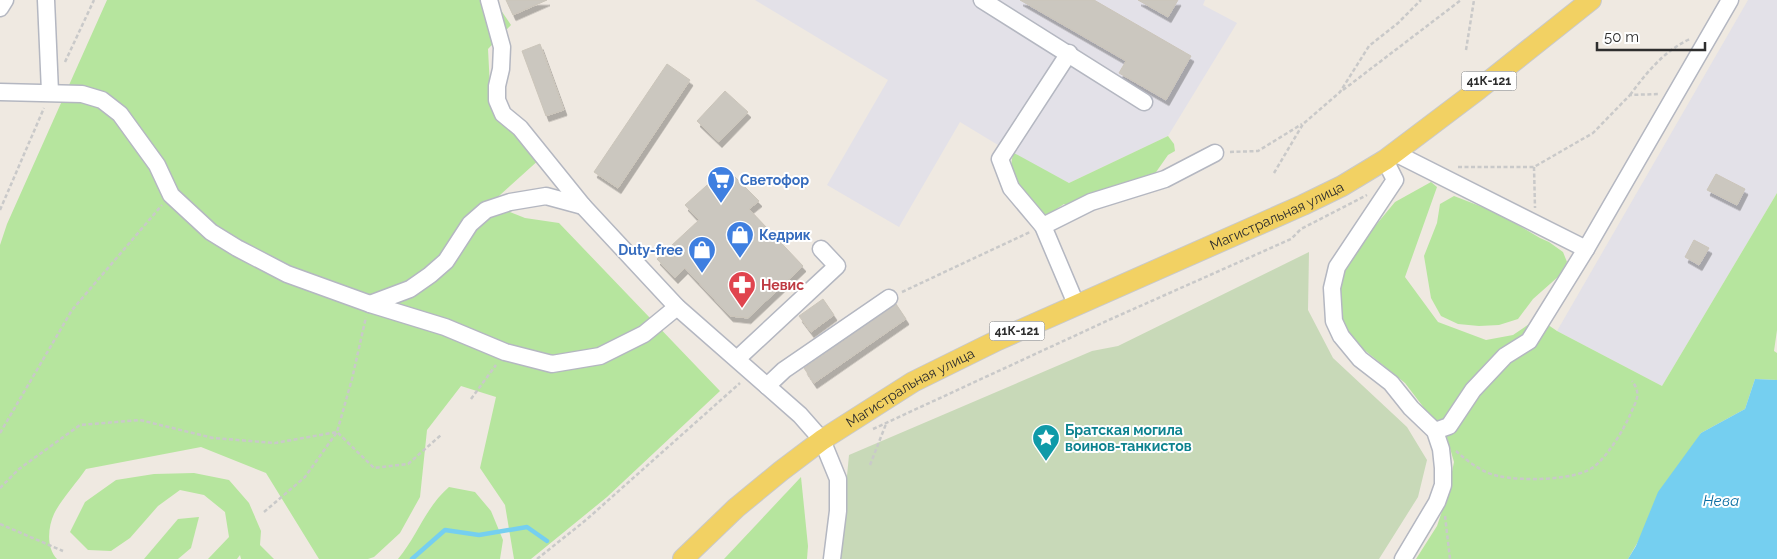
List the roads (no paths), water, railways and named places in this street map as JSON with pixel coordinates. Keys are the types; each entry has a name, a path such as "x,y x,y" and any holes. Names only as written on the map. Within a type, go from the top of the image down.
{"main road":[{"name":"41К-121","path":"1390,156 1479,89 1591,0"},
{"name":"Магистральная улица","path":"683,559 736,508 781,471 822,440 913,382 1076,304 1303,205 1342,186 1390,156"}],"street":[{"path":"0,8 5,0"},
{"path":"46,0 50,92"},
{"path":"489,0 502,47 497,100 503,114 520,128 583,206 677,307 800,415 822,440 838,479 838,511 832,559"},
{"path":"982,0 1069,53 1144,102"},
{"path":"1435,431 1449,426 1473,390 1506,356 1529,341 1586,249 1730,0"},
{"path":"1069,53 1000,158 1011,188 1043,226 1076,304"},
{"path":"0,92 82,94 102,100 120,114 157,165 171,194 211,232 236,248 286,274 370,304 445,327 505,352 552,364 600,356 644,334 677,307"},
{"path":"1043,226 1091,202 1165,179 1216,153"},
{"path":"1390,156 1535,223 1586,249"},
{"path":"1390,156 1395,180 1337,267 1332,288 1334,320 1341,336 1360,359 1391,383 1411,408 1435,431 1441,449 1443,485 1437,502 1403,559"},
{"path":"370,304 410,289 430,275 446,261 470,224 486,210 510,202 546,196 583,206"},
{"path":"737,359 837,266 821,249"},
{"path":"767,386 784,370 889,298"}],"water":[{"name":"Нева","path":"1755,379 1777,380 1777,559 1628,559 1636,546 1658,492 1701,433 1745,409"}],"waterway":[{"path":"412,559 445,530 479,535 527,527 547,541"}],"place":[{"name":"Светофор","path":"721,204"},
{"name":"Кедрик","path":"740,259"},
{"name":"Duty-free","path":"702,274"},
{"name":"Невис","path":"742,309"},
{"name":"Братская могила воинов-танкистов","path":"1046,462"}]}
